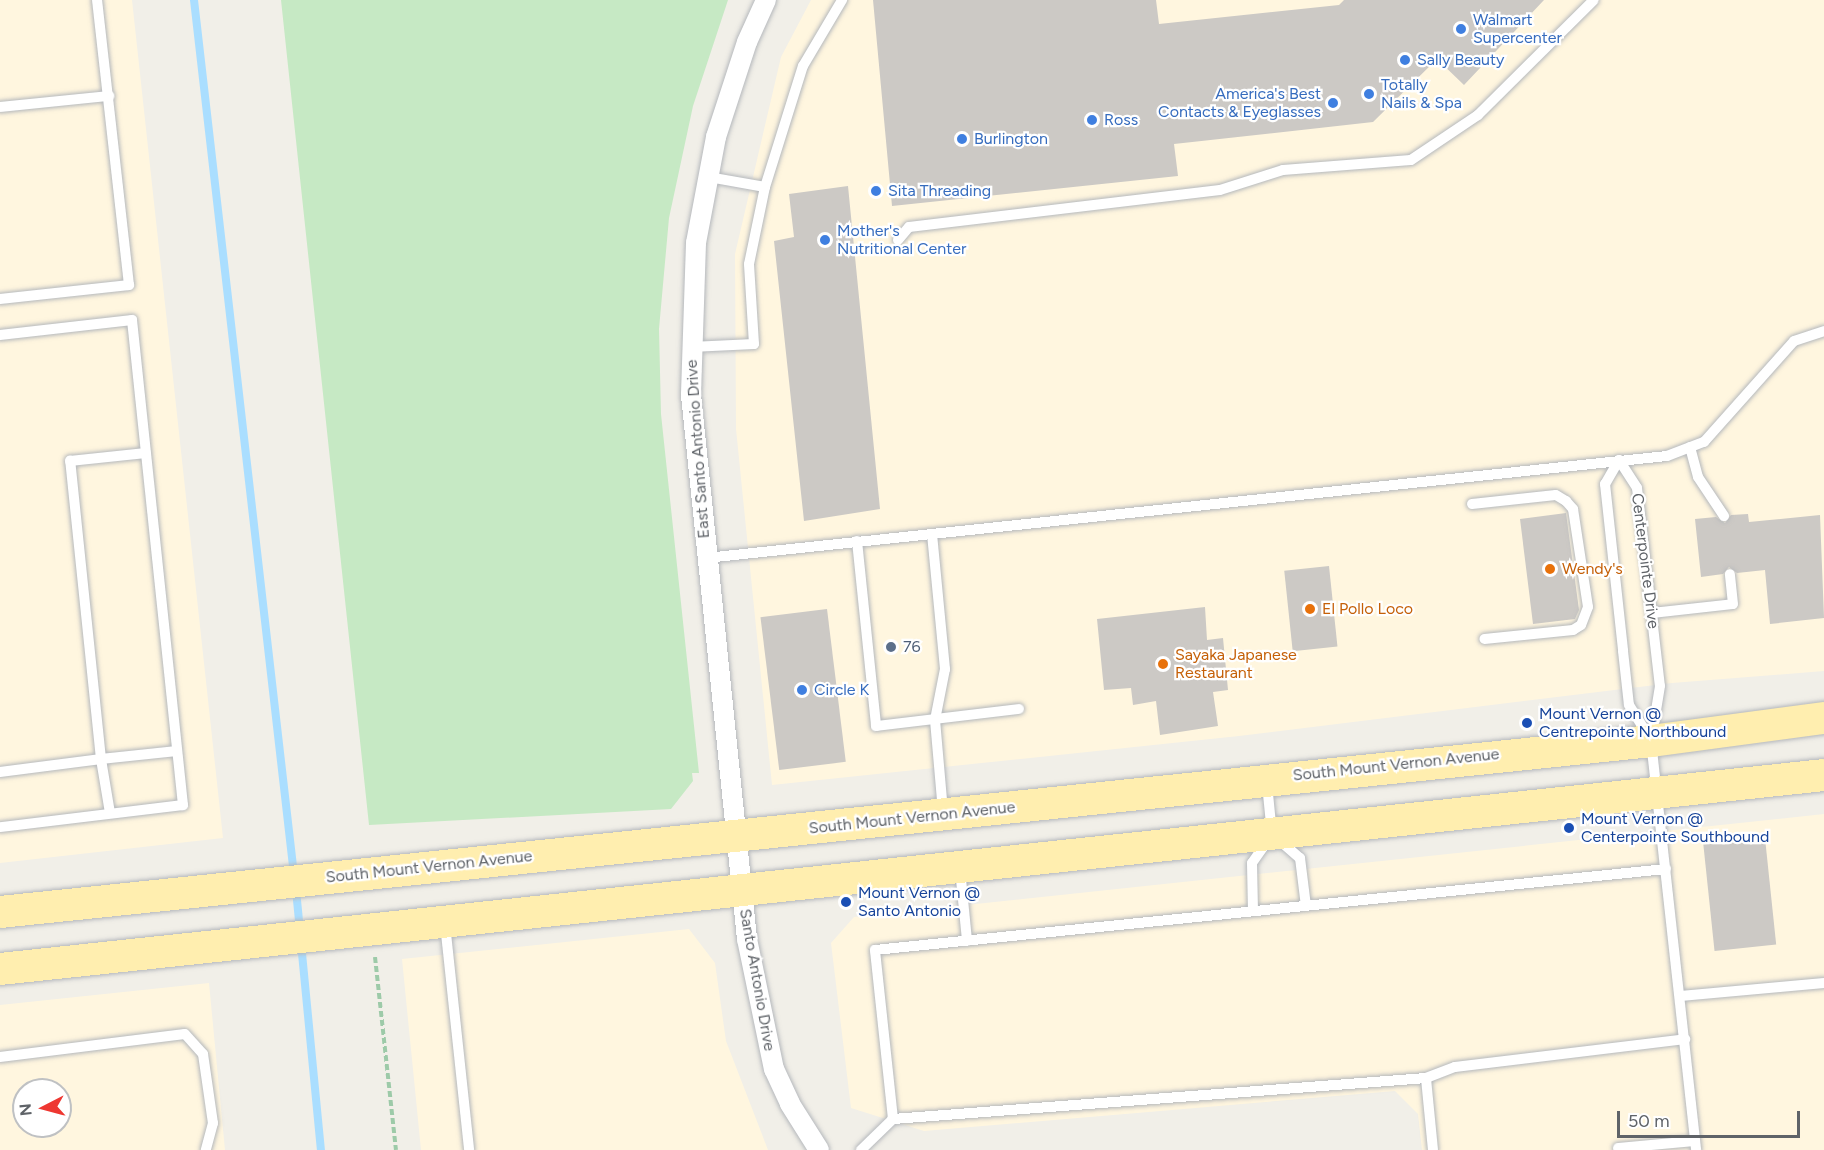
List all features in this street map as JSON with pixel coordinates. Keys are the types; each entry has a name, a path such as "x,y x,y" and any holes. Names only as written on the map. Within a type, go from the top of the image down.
{"main road":[{"name":"South Mount Vernon Avenue","path":"0,912 943,814 1266,778 1651,741 1824,718"},
{"path":"0,969 1824,775"}],"street":[{"name":"East Santo Antonio Drive","path":"734,835 706,558 692,395 691,347 696,243 708,177 717,137 747,42 766,0"},
{"name":"Santo Antonio Drive","path":"734,835 762,1026 774,1069 790,1104 819,1150"}],"lane":[{"path":"0,299 129,285 97,0"},
{"path":"691,347 754,344 749,264 765,187 803,66 842,0"},
{"path":"898,240 909,226 1220,190 1283,170 1411,160 1478,115 1594,0"},
{"path":"0,107 109,96"},
{"path":"708,177 765,187"},
{"path":"0,335 132,320 183,805 0,827"},
{"path":"706,558 1667,456 1704,442 1794,341 1824,331"},
{"path":"1690,447 1698,477 1724,516"},
{"path":"110,813 101,759 70,461 146,453"},
{"name":"Centerpointe Drive","path":"1651,741 1629,705 1605,484 1619,460 1637,488 1652,613 1660,686 1651,741 1695,1145"},
{"path":"1472,504 1556,495 1566,501 1573,508 1588,607 1586,617 1573,630 1484,639"},
{"path":"932,534 945,669 935,720 943,814"},
{"path":"857,542 876,726 1019,709"},
{"path":"1652,613 1733,604 1730,574"},
{"path":"0,772 177,751"},
{"path":"1253,911 1252,864 1272,834 1266,778"},
{"path":"1272,834 1300,858 1306,906"},
{"path":"959,867 967,940"},
{"path":"892,1119 875,950 1666,869"},
{"path":"445,922 469,1150"},
{"path":"1680,996 1824,983"},
{"path":"0,1057 185,1034 203,1054 213,1123 206,1150"},
{"path":"861,1150 892,1119 1426,1078 1455,1066 1684,1039"},
{"path":"1426,1078 1433,1150"},
{"path":"1616,1149 1695,1145"}],"path":[{"path":"377,986 396,1150"}],"shaded area":[{"path":"0,0 132,0 223,838 0,863"},
{"path":"811,0 1824,0 1824,671 1672,683 1239,736 772,785 736,429 735,254 781,57"},
{"path":"1824,814 1824,1150 1422,1150 1418,1114 1395,1091 924,1131 851,1108 831,943 854,917"},
{"path":"689,929 715,963 726,1041 768,1150 421,1150 402,959"},
{"path":"209,983 225,1150 0,1150 0,1005"}],"green space":[{"path":"281,0 728,0 693,106 669,218 659,329 661,414 699,773 692,773 693,781 671,809 369,825"}],"building":[{"path":"873,0 1156,0 1159,24 1339,5 1344,0 1544,0 1464,85 1437,59 1373,122 1174,144 1178,176 892,206"},
{"path":"848,186 880,509 804,521 774,241 794,237 789,194"},
{"name":"Wendy's","path":"1566,513 1579,610 1575,619 1533,624 1520,519"},
{"path":"1748,514 1749,522 1820,515 1824,618 1770,624 1765,570 1737,573 1729,567 1723,574 1701,577 1695,519 1716,517 1725,523 1731,515"},
{"name":"El Pollo Loco","path":"1329,566 1337,647 1293,651 1284,571"},
{"name":"Sayaka Japanese Restaurant","path":"1205,607 1207,640 1223,638 1228,690 1213,692 1218,726 1160,735 1156,701 1133,705 1131,688 1104,690 1097,619"},
{"name":"Circle K","path":"827,609 846,762 779,770 760,617"},
{"path":"1765,838 1776,944 1715,951 1703,844"}],"waterway":[{"path":"194,0 294,875"},
{"path":"296,890 300,931"},
{"path":"301,943 321,1150"}],"place":[{"name":"Walmart Supercenter","path":"1461,29"},
{"name":"Sally Beauty","path":"1405,60"},
{"name":"Totally Nails & Spa","path":"1369,94"},
{"name":"America's Best Contacts & Eyeglasses","path":"1333,103"},
{"name":"Ross","path":"1092,120"},
{"name":"Burlington","path":"962,139"},
{"name":"Sita Threading","path":"876,191"},
{"name":"Mother's Nutritional Center","path":"825,240"},
{"name":"Wendy's","path":"1550,569"},
{"name":"El Pollo Loco","path":"1310,609"},
{"name":"76","path":"891,647"},
{"name":"Sayaka Japanese Restaurant","path":"1163,664"},
{"name":"Circle K","path":"802,690"},
{"name":"Mount Vernon @ Centrepointe Northbound","path":"1527,723"},
{"name":"Mount Vernon @ Centerpointe Southbound","path":"1569,828"},
{"name":"Mount Vernon @ Santo Antonio","path":"846,902"}]}
